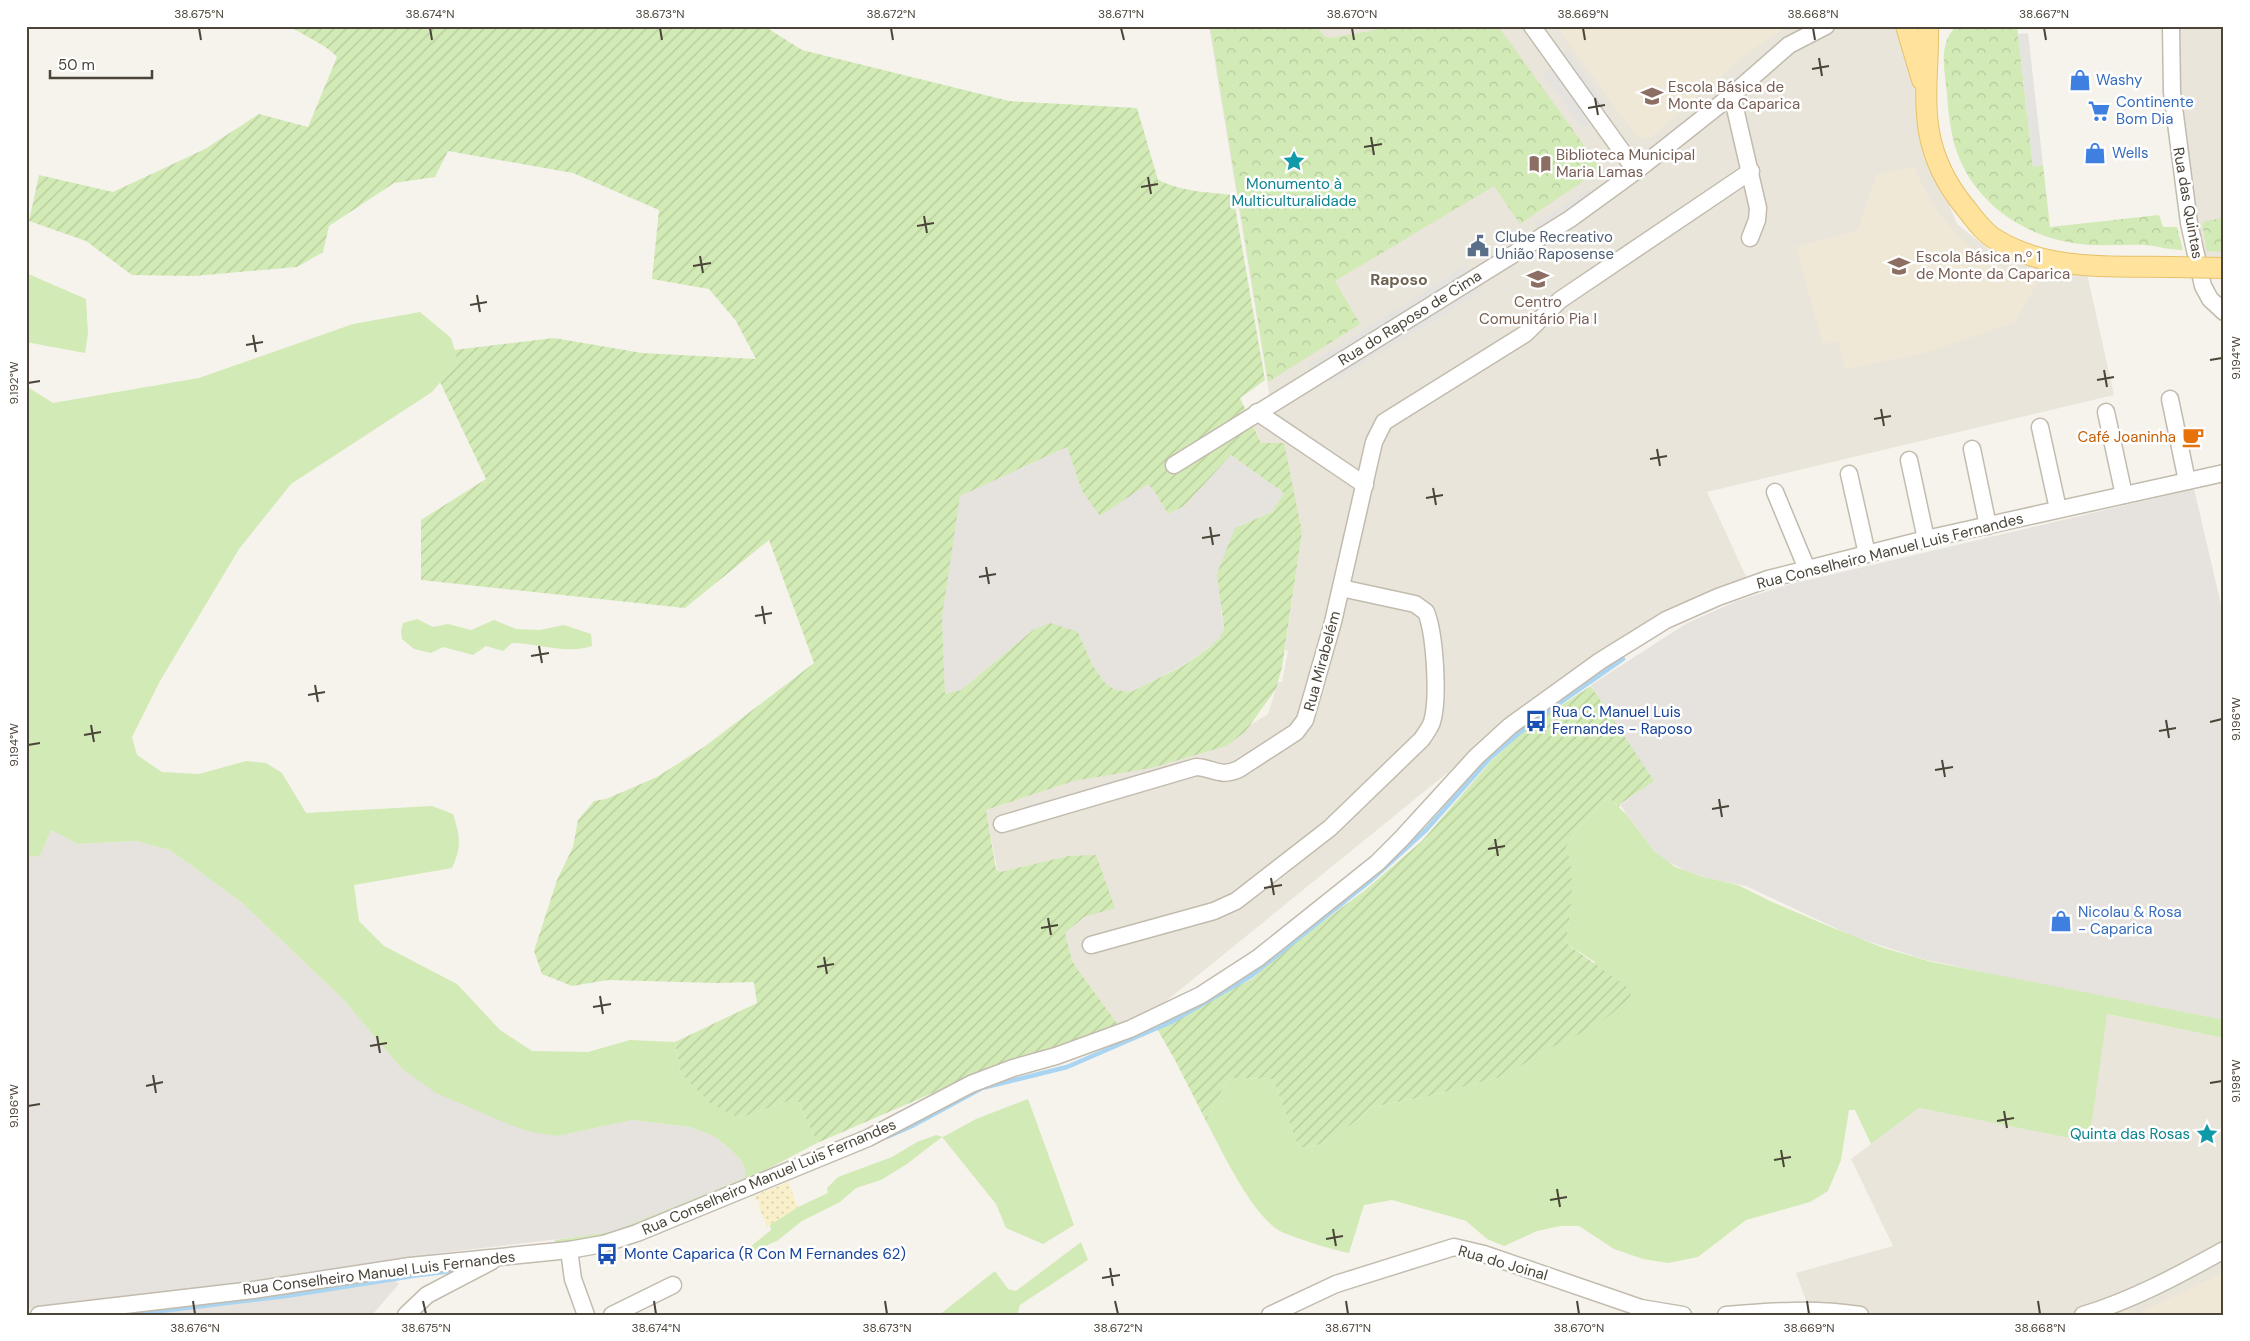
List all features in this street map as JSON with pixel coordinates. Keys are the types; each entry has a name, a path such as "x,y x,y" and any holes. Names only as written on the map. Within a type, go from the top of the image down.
{"main road":[{"path":"1906,26 1925,89 1930,133 1939,165 1956,196 1994,238 2024,253 2067,265 2224,268"},
{"path":"1925,89 1928,26"}],"street":[{"path":"1532,26 1636,171"},
{"name":"Rua do Raposo de Cima","path":"1174,465 1543,236 1636,171 1732,95 1789,45 1826,26"},
{"name":"Rua das Quintas","path":"2170,26 2172,92 2189,223 2204,286 2210,299 2224,312"},
{"path":"1732,95 1758,208 1757,220 1750,238"},
{"path":"1257,412 1365,485 1376,435 1389,417 1525,334 1560,300 1750,171"},
{"path":"2170,399 2187,481"},
{"path":"2106,412 2124,495"},
{"path":"2040,427 2058,509"},
{"path":"1972,449 1988,526"},
{"path":"1909,460 1926,539"},
{"name":"Rua Conselheiro Manuel Luis Fernandes","path":"39,1315 253,1290 410,1266 569,1250 621,1239 868,1138 971,1084 1012,1068 1056,1056 1130,1030 1201,995 1258,958 1377,863 1492,741 1600,661 1666,620 1718,597 1768,579 1926,539 2224,473"},
{"path":"1849,474 1867,554"},
{"name":"Rua Mirabelém","path":"1002,824 1196,767 1221,774 1230,773 1290,736 1302,726 1308,713 1341,588 1365,485"},
{"path":"1775,492 1807,569"},
{"path":"1091,945 1214,911 1236,901 1330,828 1422,739 1432,724 1435,708 1433,637 1426,612 1415,604 1341,588"},
{"name":"Rua do Joinal","path":"1270,1315 1336,1284 1454,1247 1484,1254 1641,1308 1683,1315"},
{"path":"569,1250 581,1313"},
{"path":"2084,1315 2109,1307 2181,1274 2224,1250"},
{"path":"406,1315 427,1295 499,1257"},
{"path":"612,1315 672,1285"},
{"path":"1726,1315 1778,1311 1836,1311 1860,1315"}],"shaded area":[{"path":"1209,26 1918,26 1931,161 1957,224 1998,257 2085,265 2114,395 1707,492 1750,585 1617,646 1499,731 1149,1015 1119,1026 1072,960 1065,933 1084,917 1068,856 1000,872 997,869 986,810 1074,781 1169,763 1245,732 1250,725 1268,714 1278,682 1282,682 1288,651 1285,650 1302,532 1250,418 1271,404"},
{"name":"Escola Básica de Monte da Caparica","path":"1556,26 1788,26 1745,55 1650,138 1637,137"},
{"path":"2168,26 2224,26 2224,259 2194,259 2168,129"},
{"path":"2028,33 2043,165 2033,167 2018,34"},
{"path":"1567,50 1605,104 1602,107 1563,53"},
{"path":"1551,68 1590,123 1582,128 1543,74"},
{"name":"Escola Básica n.º 1 de Monte da Caparica","path":"1914,167 1939,214 1963,241 1990,262 2037,283 2015,322 1925,353 1845,369 1839,341 1823,344 1796,247 1857,231 1877,174"},
{"path":"1588,189 1591,193 1538,228 1535,224"},
{"path":"1522,232 1524,236 1485,261 1482,256"},
{"path":"1466,266 1469,271 1312,368 1309,364"},
{"path":"1479,286 1482,291 1333,382 1327,380"},
{"path":"1067,447 1082,491 1088,499 1148,484 1168,514 1184,506 1231,455 1284,493 1272,512 1235,528 1221,613 1224,628 1219,640 1182,666 1131,692 1115,690 1104,682 1092,664 1078,632 1033,630 961,690 945,694 942,617 959,496"},
{"path":"2194,489 2224,617 2224,1020 1923,959 1852,936 1746,886 1688,872 1666,861 1654,851 1620,805 1650,783 1591,685 1687,623 1737,601 1787,585"},
{"path":"1160,767 1164,771 1025,812 1026,806"},
{"path":"51,830 78,844 136,841 170,850 241,902 342,998 401,1068 557,1136 632,1120 690,1127 714,1136 729,1148 741,1160 745,1169 745,1178 612,1233 440,1253 276,1279 26,1309 26,857 40,856"},
{"path":"2106,1014 2224,1038 2224,1315 1811,1314 1796,1273 1893,1246 1851,1159 1919,1108 2089,1142"},
{"path":"2224,1272 2224,1315 2110,1315 2121,1308 2137,1314"},
{"path":"392,1278 399,1284 372,1315 115,1315 232,1303"}],"green space":[{"path":"290,26 764,26 802,50 1009,101 1137,108 1158,180 1186,189 1233,195 1265,380 1240,398 1261,443 1284,443 1302,532 1282,667 1276,689 1245,732 1226,746 1151,768 1074,781 986,810 996,869 1000,872 1068,856 1096,855 1115,908 1084,917 1065,933 1072,960 1119,1026 986,1070 817,1143 797,1098 739,1118 710,1103 681,1073 675,1042 757,1003 754,982 608,980 572,986 542,974 534,951 557,880 573,847 578,820 594,801 606,799 657,777 704,747 814,663 769,540 685,608 421,580 421,520 486,479 440,382 458,361 454,350 554,338 642,353 756,359 736,321 709,289 652,279 659,210 573,173 448,151 435,177 394,183 329,226 323,252 297,267 194,276 132,275 86,241 29,221 39,175 113,192 205,149 259,114 308,127 337,57","holes":["1067,447 1082,491 1100,516 1148,484 1168,514 1184,506 1231,455 1284,493 1272,512 1235,528 1217,574 1224,628 1219,639 1183,666 1131,692 1115,690 1104,682 1092,664 1078,632 1050,623 1033,630 961,690 945,694 942,617 960,496"]},
{"path":"1210,26 1317,26 1324,36 1330,38 1397,26 1498,26 1601,169 1520,224 1494,186 1335,281 1360,324 1268,382"},
{"path":"1957,26 2017,26 2033,166 2043,165 2050,227 2159,215 2163,227 2177,227 2183,250 2145,245 2088,245 2059,240 2019,224 1986,199 1972,182 1962,164 1950,125 1944,58 1947,41"},
{"path":"2224,218 2224,252 2207,251 2202,224 2205,221"},
{"path":"26,273 86,299 88,334 85,353 26,342"},
{"path":"420,312 451,338 458,361 432,392 291,484 239,549 160,681 132,737 137,755 162,772 199,774 246,761 266,763 282,773 306,813 432,806 453,814 459,847 452,868 354,885 359,921 384,946 457,984 500,1030 532,1051 588,1052 630,1040 675,1042 681,1073 739,1118 797,1098 817,1143 743,1182 612,1234 555,1245 555,1240 612,1232 745,1178 745,1169 741,1160 714,1136 690,1127 632,1120 557,1136 531,1132 508,1124 436,1093 401,1068 342,998 241,902 170,850 136,841 78,844 51,830 40,856 26,857 26,386 53,403 199,378 353,324"},
{"path":"417,619 433,627 448,624 471,630 494,620 516,629 540,630 564,625 591,634 592,646 562,649 512,643 503,651 486,646 473,655 443,647 431,653 414,649 402,639 403,623"},
{"path":"1591,686 1654,781 1620,804 1619,807 1608,797 1576,831 1566,847 1572,883 1566,943 1631,990 1630,998 1598,1025 1554,1046 1504,1076 1429,1096 1371,1107 1359,1119 1322,1144 1299,1148 1273,1079 1236,1078 1227,1080 1206,1121 1175,1060 1149,1015 1223,993 1252,979 1278,955 1364,891 1422,841 1492,760 1532,724"},
{"path":"1608,797 1627,815 1654,851 1675,867 1703,877 1738,885 1833,928 1884,948 1932,962 2224,1020 2224,1038 2107,1014 2089,1142 1919,1108 1871,1144 1855,1110 1849,1110 1841,1160 1828,1191 1810,1202 1746,1220 1698,1257 1668,1263 1643,1259 1614,1249 1579,1226 1560,1226 1537,1231 1504,1246 1487,1239 1466,1221 1392,1200 1364,1205 1349,1253 1294,1237 1280,1231 1269,1223 1258,1211 1238,1181 1206,1121 1227,1080 1236,1078 1273,1079 1299,1148 1322,1144 1359,1119 1371,1107 1429,1096 1504,1076 1554,1046 1595,962 1566,943 1570,907 1571,870 1566,847 1576,831"},
{"path":"1028,1099 1074,1225 1043,1244 1006,1228 996,1204 942,1137 907,1164 881,1180 856,1188 840,1202 802,1221 777,1241 753,1251 745,1251 771,1230 770,1225 798,1207 828,1193 827,1188 838,1177 892,1157 917,1142 936,1135 943,1137 976,1119"},
{"path":"1081,1242 1088,1260 1020,1305 1017,1315 939,1315 995,1271 1008,1289 1016,1291"}],"sand":[{"path":"788,1182 798,1207 767,1227 758,1204 760,1203 759,1200 756,1201 754,1196"}],"waterway":[{"path":"887,1137 912,1126 982,1088 1067,1067 1171,1022 1251,976 1370,881 1426,830 1490,758 1531,723 1623,659"},
{"path":"128,1315 286,1296 461,1270"}],"place":[{"name":"Washy","path":"2080,80"},
{"name":"Escola Básica de Monte da Caparica","path":"1652,96"},
{"name":"Continente Bom Dia","path":"2099,111"},
{"name":"Wells","path":"2095,153"},
{"name":"Monumento à Multiculturalidade","path":"1294,161"},
{"name":"Biblioteca Municipal Maria Lamas","path":"1540,164"},
{"name":"Clube Recreativo União Raposense","path":"1478,246"},
{"name":"Escola Básica n.º 1 de Monte da Caparica","path":"1899,266"},
{"name":"Centro Comunitário Pia I","path":"1538,279"},
{"name":"Café Joaninha","path":"2193,437"},
{"name":"Rua C. Manuel Luis Fernandes - Raposo","path":"1536,721"},
{"name":"Nicolau & Rosa - Caparica","path":"2061,921"},
{"name":"Quinta das Rosas","path":"2207,1134"},
{"name":"Monte Caparica (R Con M Fernandes 62)","path":"607,1254"}],"district":[{"name":"Raposo","path":"1399,279"}]}
